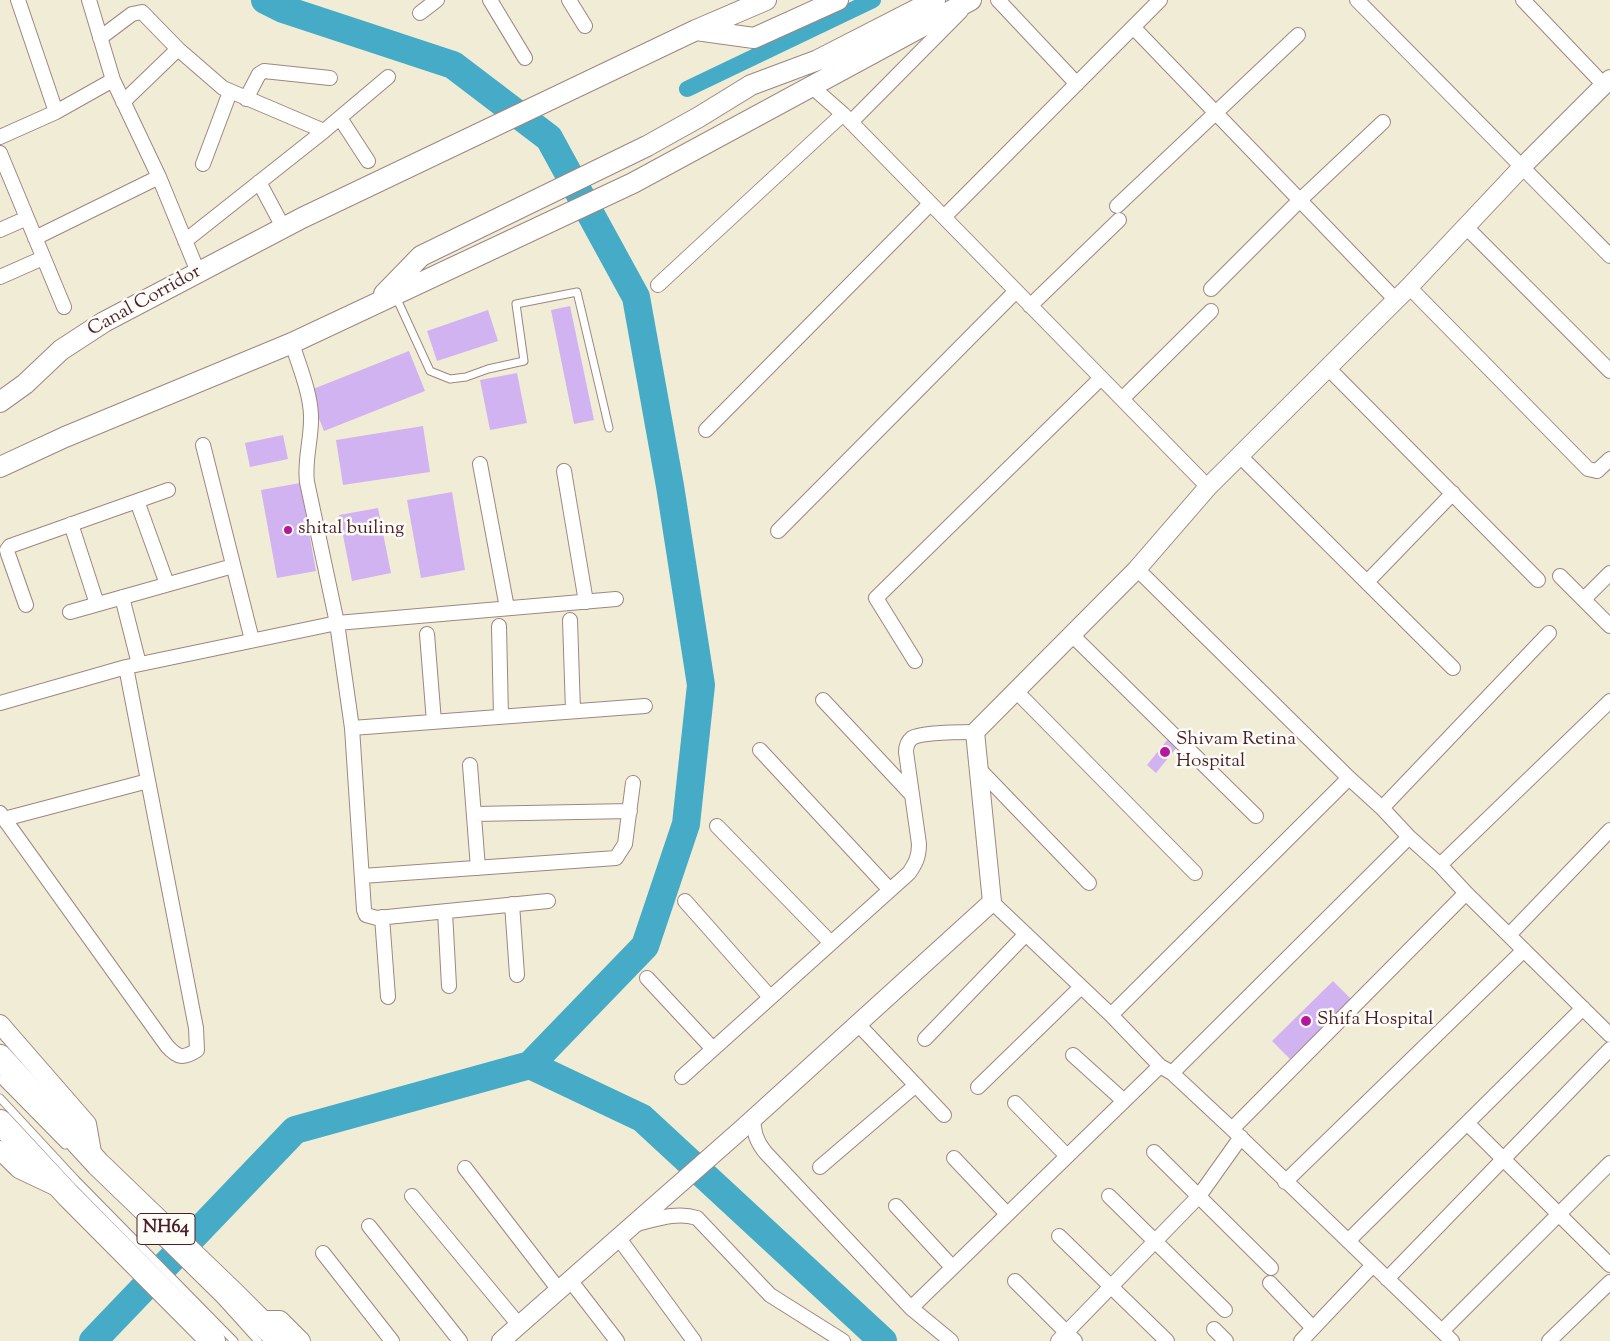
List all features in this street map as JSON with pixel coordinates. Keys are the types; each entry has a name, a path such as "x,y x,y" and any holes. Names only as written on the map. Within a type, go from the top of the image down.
{"highway":[{"name":"NH64","path":"0,1057 96,1161 258,1330 280,1341"},
{"name":"NH64","path":"0,1122 198,1314 213,1341"}],"main road":[{"path":"696,30 766,0"},
{"path":"696,30 754,38 838,0"},
{"path":"374,303 421,256 618,160 699,117 751,85 818,60 935,0"},
{"path":"0,466 292,343 633,183 972,0"},
{"name":"Canal Corridor","path":"0,402 25,384 60,350 96,327 198,272 302,218 696,30"},
{"path":"751,85 755,116"}],"street":[{"path":"18,0 56,112"},
{"path":"89,0 113,80 159,178 198,272"},
{"path":"420,13 436,0"},
{"path":"490,0 525,58"},
{"path":"569,0 585,26"},
{"path":"658,285 847,118 972,0"},
{"path":"998,0 1077,84"},
{"path":"944,217 1160,0"},
{"path":"1357,0 1610,256"},
{"path":"682,1077 909,873 919,855 906,752 908,743 912,738 924,735 975,732 1137,569 1208,487 1239,455 1395,298 1409,287 1465,226 1607,82 1523,0"},
{"path":"100,38 132,14 142,12 178,49 223,88 324,131"},
{"path":"1133,27 1395,298"},
{"path":"1030,306 1216,112 1298,35"},
{"path":"124,102 178,49"},
{"path":"246,99 258,74 264,71 330,78"},
{"path":"185,241 324,131 388,77"},
{"path":"0,136 56,112 113,80"},
{"path":"811,86 847,118 1208,487"},
{"path":"203,164 230,92"},
{"path":"340,118 368,161"},
{"path":"1211,290 1300,200 1383,122"},
{"path":"0,153 6,184 27,218 64,307"},
{"path":"35,238 159,178"},
{"path":"259,182 284,227"},
{"path":"706,430 930,204"},
{"path":"0,230 27,218"},
{"path":"1465,226 1610,371"},
{"path":"0,278 43,258"},
{"path":"1409,287 1588,469 1597,471 1610,459"},
{"path":"778,530 1016,291"},
{"path":"1122,399 1211,311"},
{"path":"292,343 310,405 311,424 306,464 307,482 337,623 352,728 363,902 366,915 371,918 548,901"},
{"path":"1327,367 1538,580"},
{"path":"916,661 876,598 1101,378"},
{"path":"203,445 252,640"},
{"path":"1239,455 1452,668"},
{"path":"480,464 507,608"},
{"path":"564,471 586,602"},
{"path":"26,605 7,550 16,543 168,490"},
{"path":"1367,582 1452,493"},
{"path":"137,501 167,584"},
{"path":"71,524 97,604"},
{"path":"70,612 233,566"},
{"path":"1137,569 1349,778 1382,808 1409,837 1440,865 1610,1035"},
{"path":"1584,600 1610,573"},
{"path":"1560,576 1610,626"},
{"path":"122,597 148,781 196,1028 196,1050 189,1055 180,1056 174,1054 167,1046 2,816 148,781"},
{"path":"0,703 133,665 337,623 616,599"},
{"path":"570,620 573,711"},
{"path":"499,626 501,717"},
{"path":"1382,808 1549,633"},
{"path":"427,634 434,722"},
{"path":"1072,635 1256,816"},
{"path":"1016,691 1195,873"},
{"path":"824,700 912,795"},
{"path":"1440,865 1610,700"},
{"path":"352,728 645,706"},
{"path":"975,732 992,902 1452,1341"},
{"path":"760,750 890,890"},
{"path":"470,765 478,868"},
{"path":"979,769 1089,883"},
{"path":"1111,1016 1349,778"},
{"path":"362,876 616,858 622,852 625,844 634,784"},
{"path":"474,814 630,810"},
{"path":"717,826 831,943"},
{"path":"1509,936 1610,830"},
{"path":"911,1308 1124,1101 1166,1069 1409,837"},
{"path":"1015,1281 1066,1338 1111,1287 1199,1196 1236,1133 1466,893"},
{"path":"685,901 770,997"},
{"path":"501,1341 748,1123 992,902"},
{"path":"512,904 517,975"},
{"path":"445,912 449,986"},
{"path":"382,917 388,997"},
{"path":"925,1039 1026,934"},
{"path":"1285,1182 1524,950"},
{"path":"646,978 713,1049"},
{"path":"978,1088 1081,987"},
{"path":"1348,1241 1583,1008"},
{"path":"857,1023 944,1115"},
{"path":"0,1024 87,1124 96,1161"},
{"path":"1387,1279 1610,1049"},
{"path":"1073,1055 1124,1101"},
{"path":"820,1167 916,1085"},
{"path":"1015,1104 1067,1156"},
{"path":"748,1123 765,1152 911,1308 951,1341"},
{"path":"1467,1123 1610,1264"},
{"path":"0,1150 19,1169 69,1188"},
{"path":"1154,1152 1271,1268"},
{"path":"954,1158 1007,1214"},
{"path":"1442,1331 1610,1163"},
{"path":"465,1168 565,1285 617,1341"},
{"path":"412,1196 520,1325"},
{"path":"1109,1196 1225,1310"},
{"path":"896,1206 952,1267"},
{"path":"632,1225 682,1215 697,1218 770,1296 843,1341"},
{"path":"369,1226 460,1341"},
{"path":"1059,1236 1167,1341"},
{"path":"618,1237 694,1341"},
{"path":"323,1253 392,1341"},
{"path":"1301,1341 1373,1265"},
{"path":"1550,1341 1610,1282"},
{"path":"1270,1283 1313,1328"},
{"path":"258,1330 280,1320 302,1341"},
{"path":"1214,1329 1226,1341"}],"lane":[{"path":"394,294 430,370 450,379 466,377 488,369 524,362 516,304 577,292 610,428"},
{"path":"0,1078 68,1149"},
{"path":"0,1098 69,1188"},
{"path":"151,1231 226,1296"},
{"path":"198,1314 234,1341"}],"building":[{"path":"570,306 594,420 574,424 551,310"},
{"path":"488,310 498,341 437,361 427,331"},
{"path":"409,351 425,391 324,431 308,391"},
{"path":"517,373 527,423 490,430 480,380"},
{"path":"423,426 430,472 343,485 336,440"},
{"path":"283,435 288,459 250,467 245,443"},
{"name":"shital builing","path":"300,483 316,571 277,578 261,490"},
{"path":"452,492 465,570 421,578 407,500"},
{"path":"378,508 391,573 352,581 339,515"},
{"path":"1168,739 1177,747 1156,773 1147,765"},
{"path":"1333,981 1351,999 1290,1059 1272,1041"}],"waterway":[{"path":"265,0 283,9 453,65 549,138 636,297 670,486 701,685 686,824 645,946 530,1065"},
{"path":"687,89 873,0"},
{"path":"93,1341 295,1130 530,1065 642,1118 883,1341"}],"place":[{"name":"shital builing","path":"288,530"},
{"name":"Shivam Retina Hospital","path":"1165,752"},
{"name":"Shifa Hospital","path":"1306,1021"}]}
